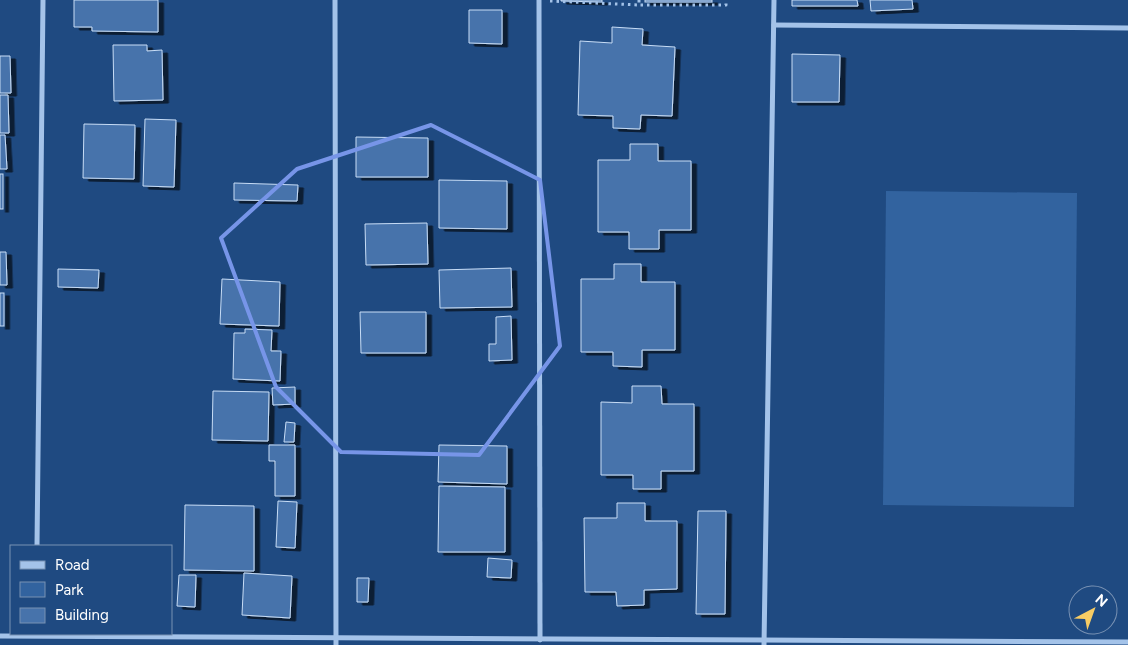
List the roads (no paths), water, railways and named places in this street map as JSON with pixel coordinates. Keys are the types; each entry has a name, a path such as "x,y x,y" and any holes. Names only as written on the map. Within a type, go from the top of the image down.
{"street":[{"path":"37,545 43,0"},
{"path":"335,0 336,645"},
{"path":"539,0 540,640"},
{"path":"764,643 774,0"},
{"path":"774,24 1128,28"},
{"path":"0,636 764,643 1128,642"}]}
